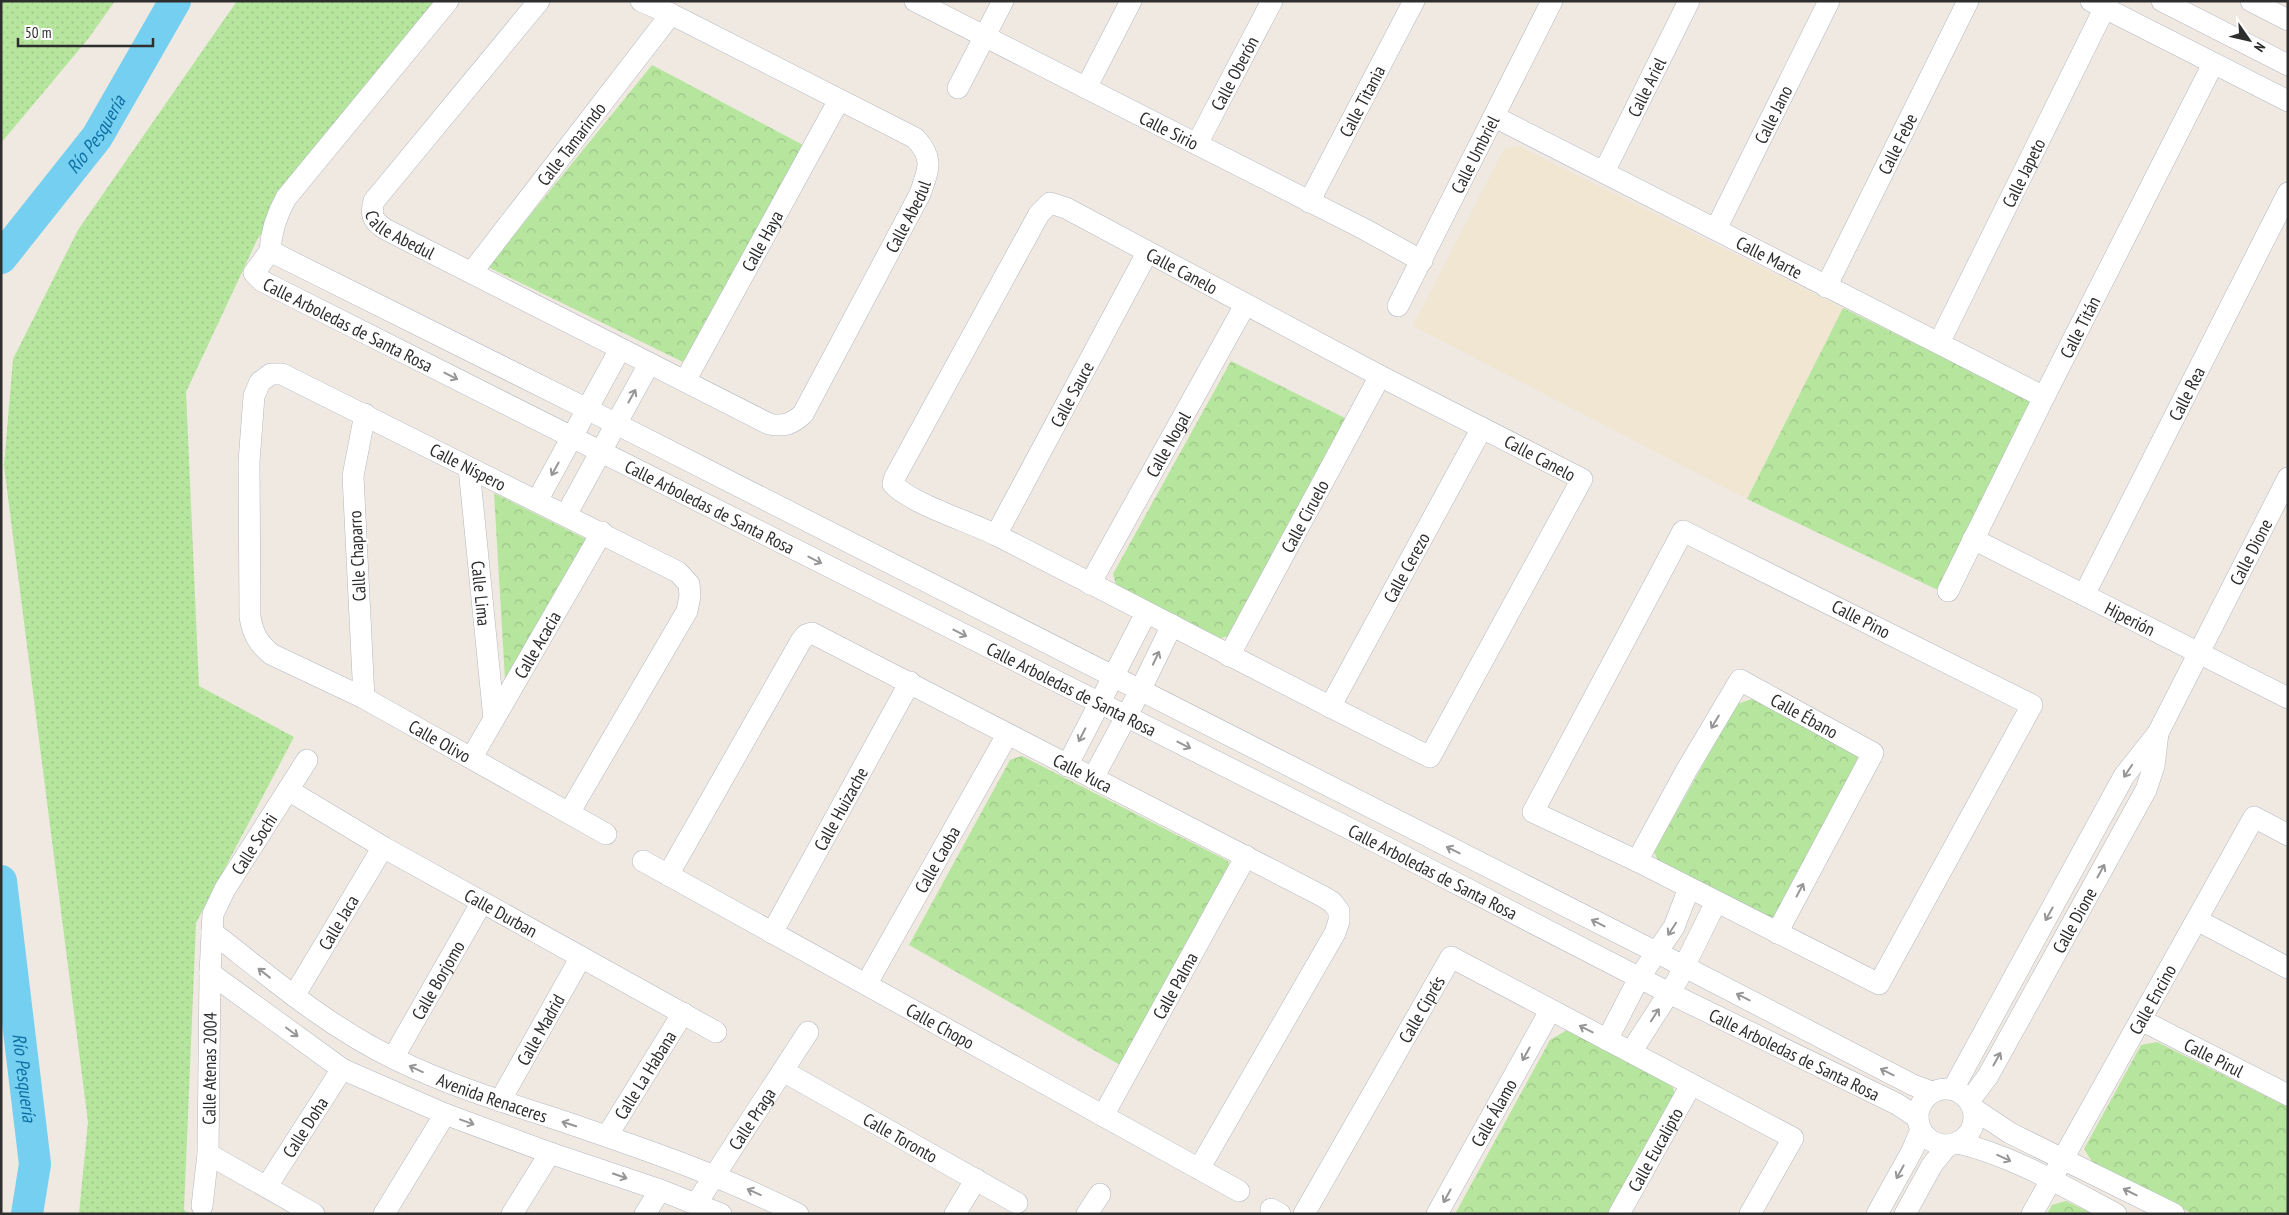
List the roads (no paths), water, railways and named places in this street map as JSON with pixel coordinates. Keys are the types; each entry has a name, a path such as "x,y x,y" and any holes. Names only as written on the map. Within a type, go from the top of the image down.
{"street":[{"path":"270,251 271,233 276,215 286,198 448,1"},
{"name":"Calle Abedul","path":"539,1 374,201 371,210 373,218 377,224 385,229 769,424 782,426 794,422 803,414 920,194 928,170 928,155 916,138 671,14 641,1"},
{"name":"Calle Sirio","path":"915,1 1364,229 1422,261"},
{"path":"958,88 1003,1"},
{"path":"1086,88 1131,1"},
{"name":"Calle Oberón","path":"1197,144 1272,1"},
{"name":"Calle Titania","path":"1309,202 1414,1"},
{"name":"Calle Umbriel","path":"1398,306 1552,1"},
{"name":"Calle Ariel","path":"1604,172 1689,1"},
{"name":"Calle Jano","path":"1716,229 1829,1"},
{"name":"Calle Febe","path":"1826,287 1968,1"},
{"path":"2162,1 2288,65"},
{"path":"2252,1 2288,20"},
{"path":"2101,4 2213,64 2288,101"},
{"name":"Calle Japeto","path":"1939,343 2101,4"},
{"name":"Calle Tamarindo","path":"472,272 671,14"},
{"name":"Calle Titán","path":"1948,591 2213,64"},
{"name":"Calle Haya","path":"685,381 839,100"},
{"name":"Calle Marte","path":"1495,116 2044,397"},
{"name":"Calle Rea","path":"2084,595 2288,193"},
{"name":"Calle Canelo","path":"1050,203 1060,205 1244,305 1582,479 1430,757 1229,656 1172,624 1146,613 996,535 903,492 893,484 895,477 1044,208 1050,203"},
{"name":"Calle Arboledas de Santa Rosa","path":"1919,1124 1897,1104 1677,979 1113,677 587,409 270,251 254,272 262,281 1126,717 1677,979 1932,1092"},
{"name":"Calle Sauce","path":"996,535 1147,253"},
{"name":"Calle Nogal","path":"1090,584 1244,305"},
{"path":"537,501 620,349"},
{"path":"566,515 649,364"},
{"name":"Calle Níspero","path":"271,654 259,644 252,631 250,617 249,462 254,396 260,382 271,374 282,374 602,532 678,572 689,584 690,596 687,610 569,813"},
{"name":"Calle Ciruelo","path":"1229,656 1380,376"},
{"name":"Calle Chaparro","path":"364,698 353,476 365,414"},
{"name":"Calle Cerezo","path":"1330,707 1482,428"},
{"name":"Calle Lima","path":"470,468 494,719"},
{"name":"Calle Dione","path":"1966,1099 1988,1076 2146,790 2154,766 2158,733 2288,478"},
{"name":"Calle Pino","path":"1683,531 2032,705 1879,984 1637,861 1533,812 1683,531"},
{"name":"Calle Acacia","path":"472,757 602,532"},
{"name":"Hiperión","path":"1974,539 2288,698"},
{"path":"1067,766 1146,613"},
{"path":"1093,778 1140,691 1172,624"},
{"name":"Calle Yuca","path":"668,876 806,635 812,633 910,682 1007,735 1246,856 1332,902 1339,911 1339,921 1335,933 1199,1169"},
{"name":"Calle Olivo","path":"271,654 364,698 606,834"},
{"name":"Calle Ébano","path":"1637,861 1686,771 1740,680 1873,753 1777,933"},
{"name":"Calle Huizache","path":"772,933 910,682"},
{"name":"Calle Caoba","path":"867,983 1007,735"},
{"name":"Calle Sochi","path":"212,932 213,914 224,889 307,760"},
{"name":"Calle Durban","path":"288,790 383,847 716,1032"},
{"name":"Calle Encino","path":"2032,1214 2254,817 2288,835"},
{"name":"Calle Jaca","path":"294,996 383,847"},
{"name":"Calle Palma","path":"1103,1116 1246,856"},
{"name":"Calle Chopo","path":"643,861 772,933 867,983 1239,1191"},
{"path":"1607,1040 1648,965 1680,915 1689,888"},
{"name":"Calle Borjomo","path":"393,1058 482,902"},
{"path":"1631,1052 1677,979 1716,902"},
{"path":"2197,920 2288,968"},
{"name":"Calle Atenas 2004","path":"202,1206 208,1154 212,932"},
{"name":"Avenida Renaceres","path":"212,932 294,996 344,1030 393,1058 468,1091 607,1136 715,1175 798,1214"},
{"name":"Calle Madrid","path":"500,1101 581,956"},
{"name":"Calle Ciprés","path":"1304,1214 1451,957 1793,1138 1750,1214"},
{"name":"Avenida Renaceres","path":"210,974 342,1069 445,1114 550,1153 660,1190 721,1214"},
{"name":"Calle Álamo","path":"1438,1214 1550,1011"},
{"name":"Calle La Habana","path":"607,1136 684,1013"},
{"name":"Calle Pirul","path":"2141,1020 2288,1095"},
{"name":"Calle Praga","path":"696,1204 808,1032"},
{"name":"Calle Doha","path":"267,1186 342,1069"},
{"name":"Calle Toronto","path":"783,1071 1017,1203"},
{"name":"Calle Eucalipto","path":"1619,1214 1691,1085"},
{"path":"1877,1214 1912,1151 1919,1124 1919,1108 1924,1099 1932,1092 1944,1088 1966,1099 2010,1134 2174,1214"},
{"path":"1905,1214 1932,1165 1953,1144 1966,1137 1972,1128 1975,1119 1966,1099"},
{"path":"384,1214 445,1114"},
{"path":"1919,1124 1928,1138 1937,1144 1953,1144 1987,1150 2051,1180 2116,1214"},
{"path":"512,1214 550,1153"},
{"path":"208,1154 314,1214"},
{"path":"955,1214 976,1179"},
{"path":"645,1214 660,1190"},
{"path":"1087,1214 1100,1194"}],"waterway":[{"name":"Río Pesquería","path":"1,258 97,137 175,1"},
{"name":"Río Pesquería","path":"1,881 35,1164 27,1214"}]}
